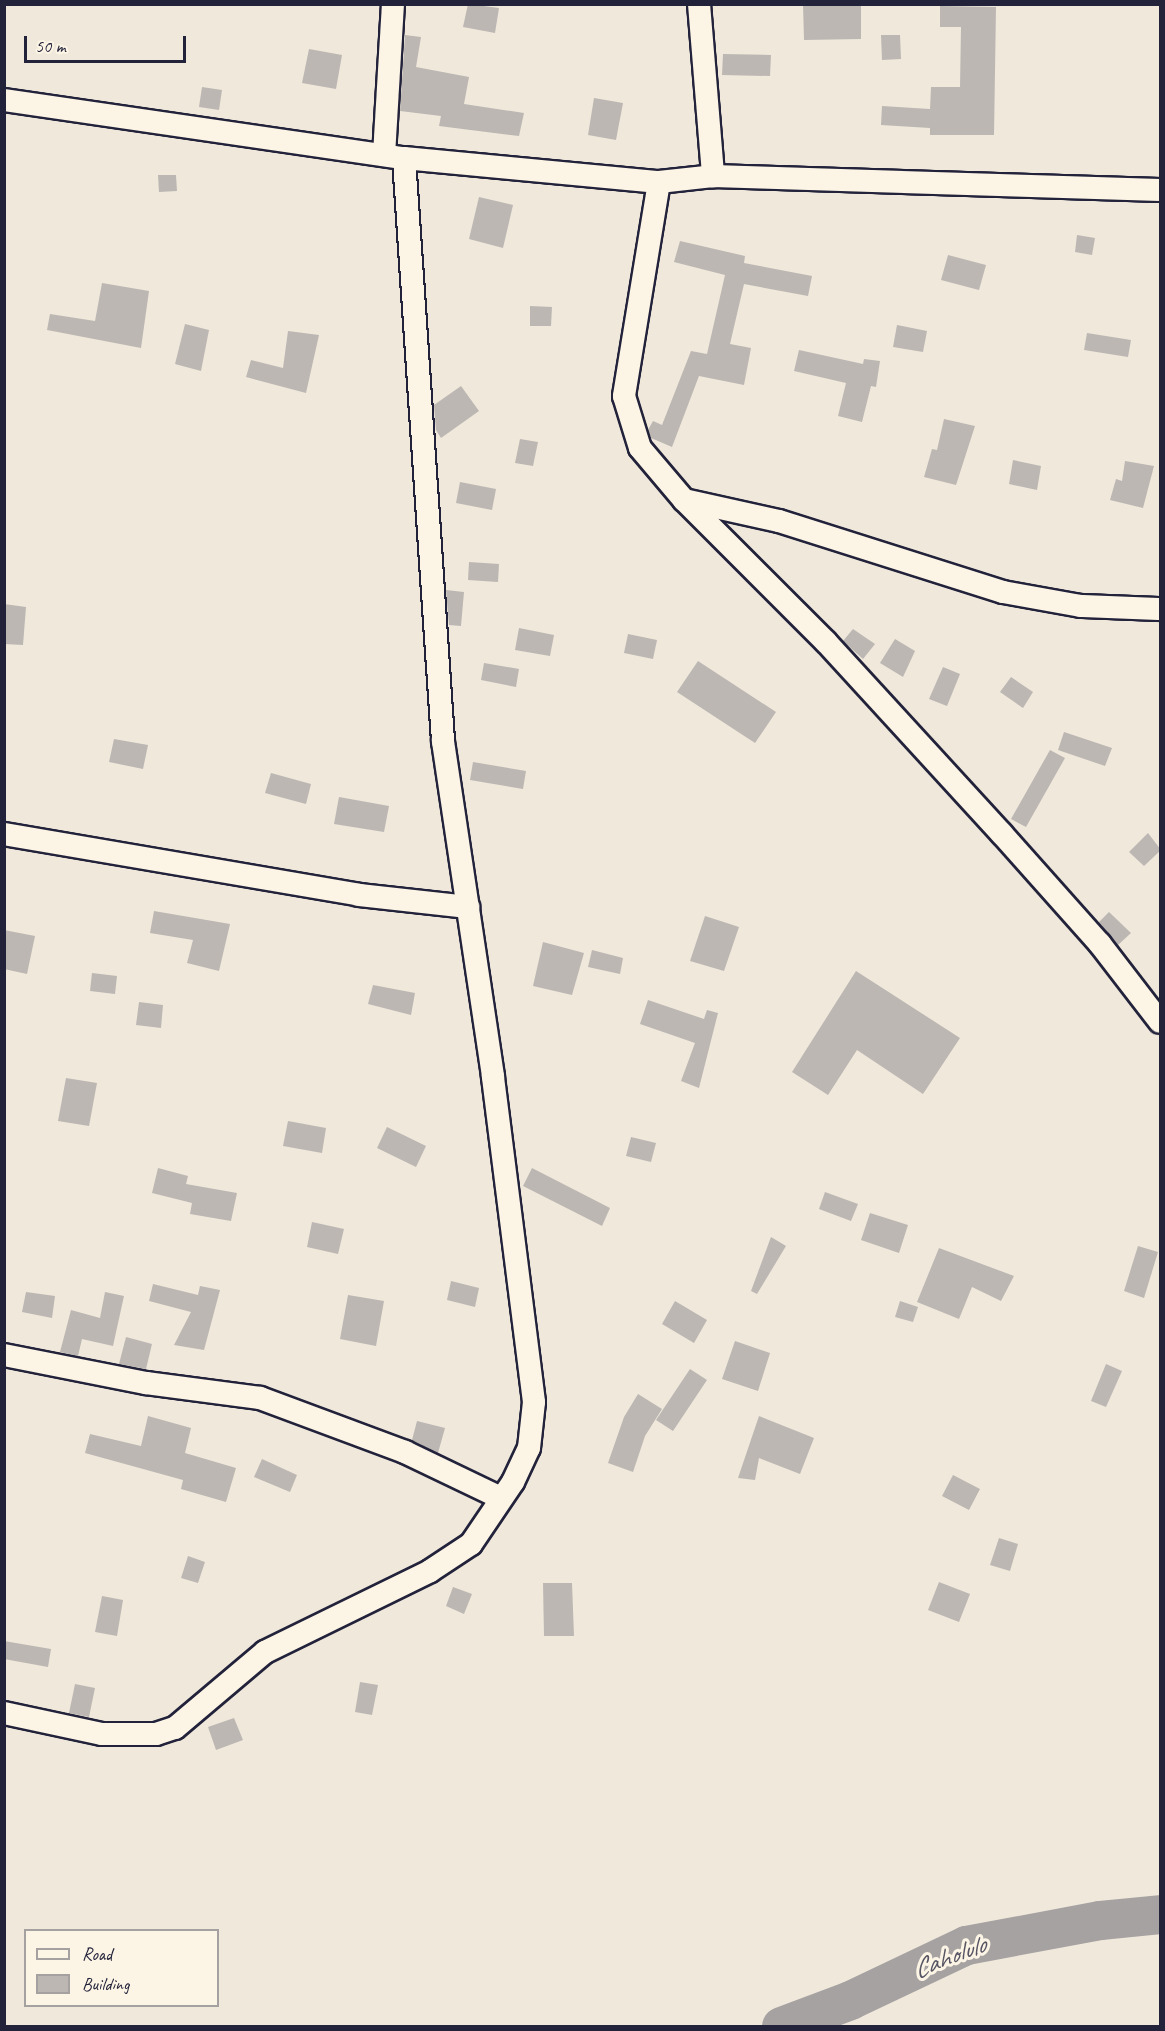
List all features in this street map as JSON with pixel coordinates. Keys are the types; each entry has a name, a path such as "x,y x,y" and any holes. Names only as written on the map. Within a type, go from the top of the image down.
{"street":[{"path":"4,1713 102,1734 156,1734 175,1728 265,1652 430,1571 471,1544 501,1498 528,1448 534,1402 468,907 443,741 394,157 393,4"},
{"path":"699,4 713,176"},
{"path":"4,100 394,157 659,182 713,176 1161,190"},
{"path":"659,182 624,396 640,448 684,500 826,642 1002,834 1100,944 1161,1022"},
{"path":"684,500 778,521 1003,592 1081,606 1161,609"},
{"path":"4,834 359,895 468,907"},
{"path":"4,1355 146,1383 260,1398 405,1452 501,1498"}],"building":[{"path":"468,4 499,8 495,33 463,27"},
{"path":"803,4 861,4 861,39 804,40"},
{"path":"940,6 996,7 994,135 930,135 930,128 881,125 882,106 930,109 931,87 960,87 961,27 940,27"},
{"path":"405,35 421,37 416,67 469,77 464,104 524,113 519,136 439,126 441,116 400,111"},
{"path":"881,35 900,35 901,59 882,60"},
{"path":"309,49 342,55 336,89 302,83"},
{"path":"723,54 771,55 770,76 722,75"},
{"path":"202,87 222,90 219,110 199,107"},
{"path":"594,98 623,103 616,140 588,135"},
{"path":"158,175 176,175 177,191 159,192"},
{"path":"479,197 513,205 503,248 469,239"},
{"path":"1077,235 1095,238 1092,255 1075,252"},
{"path":"680,241 745,256 744,263 812,276 808,296 744,284 730,344 751,348 744,385 699,376 672,447 651,438 648,430 653,421 662,425 691,351 707,354 725,275 674,262"},
{"path":"948,255 986,265 979,290 941,280"},
{"path":"102,283 149,291 141,348 47,330 50,314 95,321"},
{"path":"530,306 552,307 551,326 530,326"},
{"path":"185,324 209,330 201,371 175,364"},
{"path":"897,325 927,331 923,352 893,347"},
{"path":"288,331 319,335 306,393 246,377 251,360 283,368"},
{"path":"1087,333 1131,340 1128,357 1084,350"},
{"path":"799,350 863,364 864,359 880,361 876,387 871,386 862,422 838,416 846,383 794,371"},
{"path":"461,386 479,411 441,438 436,430 434,405"},
{"path":"944,419 975,426 956,485 924,477 932,449 937,450"},
{"path":"520,439 538,442 533,466 515,463"},
{"path":"1013,460 1041,466 1037,490 1009,484"},
{"path":"1125,461 1154,466 1143,508 1110,500 1116,479 1122,481"},
{"path":"460,482 496,489 492,510 456,503"},
{"path":"469,562 499,564 498,582 468,580"},
{"path":"446,590 464,592 461,626 449,625"},
{"path":"4,604 26,607 23,645 4,644"},
{"path":"519,628 554,635 550,656 515,650"},
{"path":"853,629 875,644 863,659 843,641"},
{"path":"628,634 657,640 653,659 624,653"},
{"path":"895,639 915,651 903,677 880,663"},
{"path":"698,661 776,712 755,743 677,692"},
{"path":"484,663 519,669 516,687 481,680"},
{"path":"943,667 960,674 947,706 929,699"},
{"path":"1011,677 1033,692 1023,708 1000,692"},
{"path":"1064,732 1112,748 1105,766 1058,750"},
{"path":"114,739 148,745 143,769 109,762"},
{"path":"1050,750 1065,758 1026,827 1011,819"},
{"path":"473,762 526,771 523,789 470,780"},
{"path":"271,773 311,784 306,804 265,793"},
{"path":"339,797 389,806 384,832 334,824"},
{"path":"1148,833 1161,850 1144,866 1129,852"},
{"path":"154,911 230,924 219,971 187,963 193,940 150,933"},
{"path":"1109,912 1131,933 1118,945 1099,922"},
{"path":"705,916 739,927 724,971 690,961"},
{"path":"4,930 35,936 27,974 4,969"},
{"path":"543,942 584,953 572,995 533,986"},
{"path":"592,950 623,958 620,974 588,967"},
{"path":"856,971 960,1038 923,1094 857,1050 828,1095 792,1072"},
{"path":"92,973 117,976 115,994 90,991"},
{"path":"373,985 415,993 411,1015 368,1004"},
{"path":"648,1000 704,1019 707,1010 718,1013 699,1088 681,1081 695,1043 640,1024"},
{"path":"139,1002 163,1005 161,1028 136,1025"},
{"path":"66,1078 97,1083 89,1126 58,1121"},
{"path":"288,1121 326,1128 322,1153 283,1146"},
{"path":"387,1127 426,1146 416,1167 377,1148"},
{"path":"631,1137 656,1143 651,1162 626,1156"},
{"path":"158,1168 188,1176 186,1184 237,1193 231,1221 190,1214 192,1203 152,1193"},
{"path":"532,1168 610,1208 602,1226 523,1186"},
{"path":"825,1192 858,1204 851,1221 819,1209"},
{"path":"870,1213 908,1225 899,1253 861,1240"},
{"path":"312,1222 344,1229 338,1254 307,1247"},
{"path":"771,1237 786,1246 757,1294 751,1291"},
{"path":"1138,1246 1158,1252 1144,1298 1124,1291"},
{"path":"939,1248 1014,1276 1001,1301 972,1287 959,1319 917,1302"},
{"path":"451,1281 479,1288 475,1307 447,1300"},
{"path":"153,1284 198,1295 200,1286 220,1290 204,1350 174,1345 191,1312 149,1301"},
{"path":"26,1292 55,1296 52,1318 22,1312"},
{"path":"105,1292 124,1296 113,1346 82,1339 78,1356 60,1352 71,1310 100,1318"},
{"path":"348,1295 384,1301 376,1346 340,1339"},
{"path":"675,1301 707,1320 694,1343 662,1324"},
{"path":"900,1301 918,1307 913,1322 895,1317"},
{"path":"126,1337 152,1344 146,1369 119,1364"},
{"path":"735,1341 770,1353 758,1391 722,1379"},
{"path":"1106,1364 1122,1371 1106,1407 1091,1401"},
{"path":"690,1369 707,1380 673,1431 656,1420"},
{"path":"638,1394 662,1409 645,1436 633,1472 608,1463 624,1417"},
{"path":"148,1416 191,1428 185,1453 236,1468 226,1502 181,1489 183,1480 85,1453 90,1434 141,1446"},
{"path":"759,1416 814,1438 800,1474 759,1458 755,1480 738,1478"},
{"path":"417,1421 445,1428 438,1453 412,1440"},
{"path":"262,1459 297,1475 290,1492 254,1477"},
{"path":"953,1475 980,1489 969,1510 942,1496"},
{"path":"999,1538 1018,1544 1010,1571 990,1565"},
{"path":"188,1556 205,1562 198,1583 181,1578"},
{"path":"939,1582 970,1594 959,1622 928,1610"},
{"path":"543,1583 572,1583 574,1636 544,1636"},
{"path":"453,1587 472,1594 464,1614 446,1606"},
{"path":"102,1596 123,1600 117,1636 95,1632"},
{"path":"4,1641 51,1649 48,1667 4,1659"},
{"path":"360,1682 378,1685 372,1715 355,1712"},
{"path":"75,1684 95,1688 89,1717 69,1713"},
{"path":"234,1718 243,1740 216,1750 208,1727"}],"waterway":[{"name":"Caholulo","path":"781,2026 850,2000 966,1945 1100,1920 1160,1914"}]}
